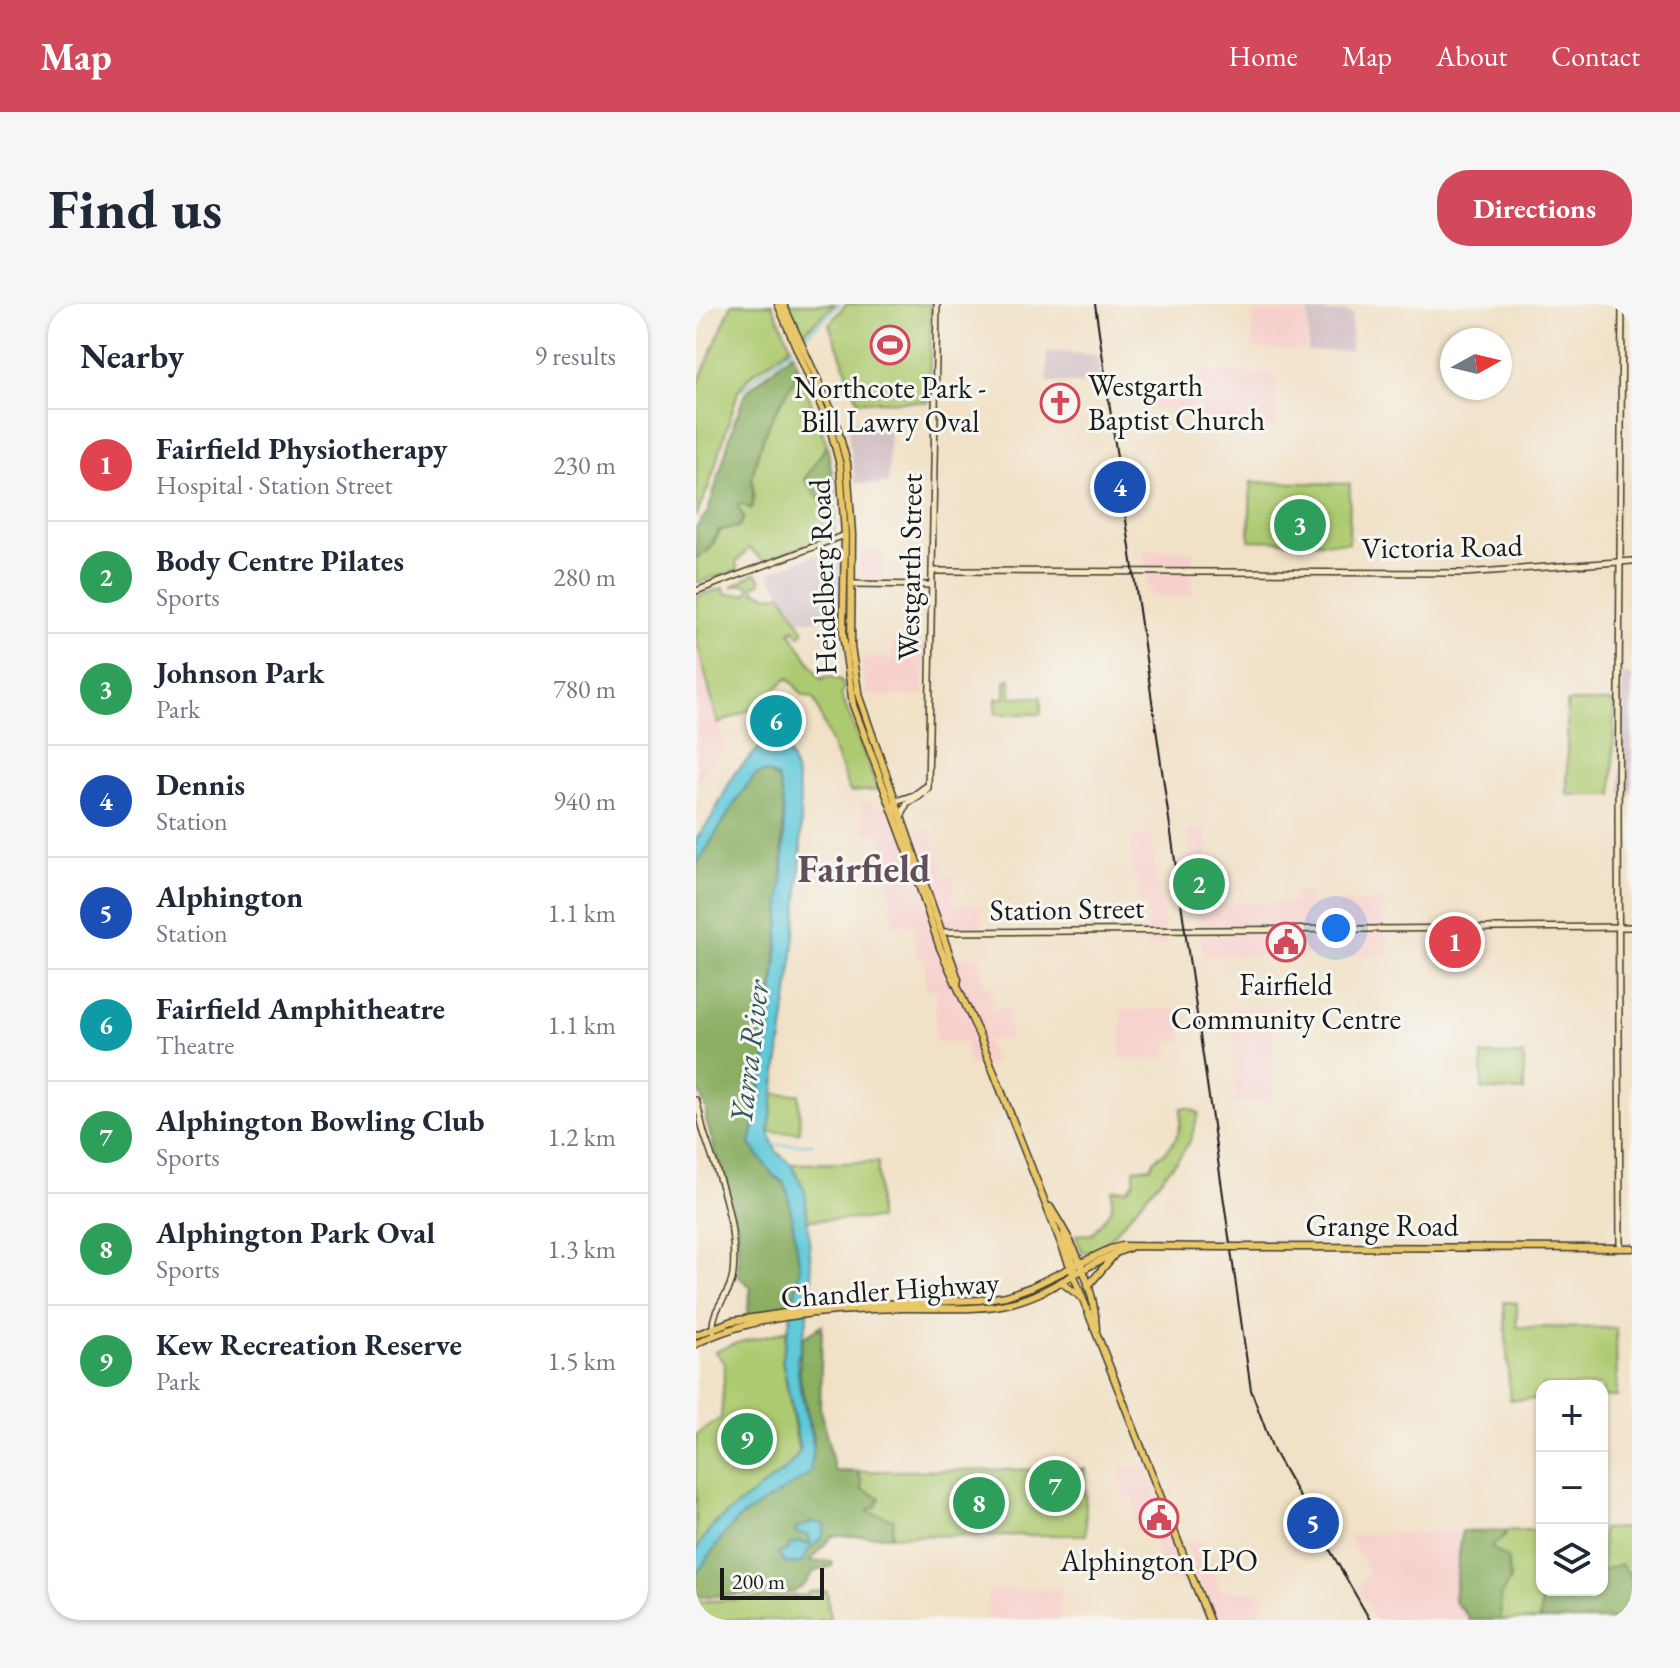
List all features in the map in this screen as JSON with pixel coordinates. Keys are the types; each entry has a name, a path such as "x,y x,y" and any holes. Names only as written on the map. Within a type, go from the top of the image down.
{"main road":[{"name":"Heidelberg Road","path":"781,304 834,416 842,442 850,489 847,584"},
{"name":"Heidelberg Road","path":"849,534 845,552 854,673 883,777 951,976 957,984 1044,1198 1060,1228 1065,1258 1077,1267"},
{"name":"Heidelberg Road","path":"883,777 896,801 898,815"},
{"name":"Heidelberg Road","path":"937,932 946,947 957,984"},
{"name":"Heidelberg Road","path":"1044,1198 1088,1286 1096,1329"},
{"name":"Grange Road","path":"1077,1267 1132,1247"},
{"name":"Grange Road","path":"1077,1267 1110,1249 1132,1247 1632,1248"},
{"path":"1088,1286 1117,1252"},
{"path":"1053,1276 1065,1258"},
{"name":"Heidelberg Road","path":"1077,1267 1073,1276 1209,1620"},
{"name":"Chandler Highway","path":"831,1309 987,1307 1019,1301 1073,1276 1077,1267"},
{"name":"Chandler Highway","path":"696,1335 742,1323 831,1309 987,1299 1023,1290 1077,1267"},
{"path":"1061,1282 1082,1298"},
{"name":"Chandler Highway","path":"696,1344 727,1323 742,1323"}],"street":[{"name":"Westgarth Street","path":"898,815 907,803 924,791 928,782 937,304"},
{"path":"1620,1248 1618,817 1622,304"},
{"path":"696,591 849,534"},
{"path":"830,542 838,544 845,552"},
{"name":"Victoria Road","path":"932,571 1464,573 1632,561"},
{"path":"847,584 931,585"},
{"name":"Westgarth Street","path":"896,801 915,797"},
{"name":"Station Street","path":"937,932 1632,927"},
{"path":"946,947 953,937 969,932"},
{"path":"696,1100 733,1234 733,1279 713,1316 715,1331"},
{"path":"716,1308 727,1323"}],"shaded area":[{"path":"1253,312 1307,313 1306,350 1252,349"},
{"path":"1308,312 1352,313 1351,351 1308,351"},
{"path":"1047,351 1097,355 1101,384 1047,382"},
{"path":"1201,373 1277,373 1277,428 1201,427"},
{"path":"1151,388 1195,389 1195,408 1150,408"},
{"path":"849,420 890,421 888,484 856,483 849,442"},
{"path":"860,550 883,551 883,579 864,579 859,574"},
{"path":"1143,550 1193,551 1193,596 1148,596"},
{"path":"813,555 841,556 837,621 798,620 769,573"},
{"path":"696,638 725,749 696,782"},
{"path":"893,643 925,643 924,696 867,695 861,658 892,658"},
{"path":"1622,674 1632,674 1632,793 1621,793"},
{"path":"862,800 905,814 912,831 929,829 944,876 954,877 954,904 982,905 982,926 944,927 955,957 980,957 985,986 990,987 992,1008 1009,1008 1010,1039 986,1039 995,1063 969,1065 965,1041 935,1042 936,989 925,989 926,960 916,958 916,925 892,925 889,866 883,865 881,834 865,833"},
{"path":"1188,830 1207,830 1208,881 1214,882 1215,903 1294,903 1295,891 1311,891 1311,903 1383,902 1384,933 1388,933 1389,955 1204,956"},
{"path":"1151,837 1167,946 1146,946 1147,904 1137,904 1137,874 1132,874 1130,838"},
{"path":"1229,1008 1273,1008 1272,1102 1234,1102 1234,1045"},
{"path":"1122,1009 1178,1009 1183,1042 1169,1042 1168,1059 1120,1059"},
{"path":"1146,1466 1190,1581 1168,1582 1150,1533 1136,1533 1134,1497 1122,1497 1121,1467"},
{"path":"1462,1531 1454,1601 1468,1620 1376,1620 1357,1589 1369,1575 1348,1535"},
{"path":"1184,1541 1202,1541 1221,1591 1261,1591 1261,1620 1215,1620"},
{"path":"1061,1589 1061,1620 988,1620 987,1590"}],"green space":[{"path":"732,304 772,304 791,346 750,376 739,389 709,486 696,516 696,388"},
{"path":"787,304 835,304 802,334"},
{"path":"846,304 931,304 929,402 858,401 829,324"},
{"path":"793,352 800,372 778,408 761,445 753,473 751,509 741,504 737,506 744,517 739,527 719,530 709,550 696,558 696,527 708,512 746,392"},
{"path":"800,372 827,445 805,479 835,516 835,533 764,561 749,548 736,563 738,570 696,583 696,558 709,550 736,506 741,503 751,509 754,500 753,473 761,445 778,408"},
{"path":"827,445 835,491 835,516 805,479"},
{"path":"1251,482 1350,484 1349,543 1249,540"},
{"path":"756,573 761,580 760,584 755,584 754,591 770,596 782,594 804,631 799,636 794,629 790,632 821,679 828,676 841,680 844,690 841,694 878,790 850,792 814,698 803,695 788,678 751,709 718,724 696,638 696,596 724,588 725,594 748,594 750,586 742,584 731,587"},
{"path":"1011,679 1011,697 1041,697 1041,714 996,714 996,698 1005,698 1005,680"},
{"path":"1567,702 1614,702 1613,795 1567,795"},
{"path":"767,772 779,781 783,798 782,901 765,1067 750,1144 774,1176 787,1186 800,1268 793,1307 747,1315 751,1287 739,1277 737,1224 706,1120 706,1109 696,1084 696,865 746,786 756,774"},
{"path":"1482,1055 1524,1055 1524,1091 1482,1090"},
{"path":"774,1094 799,1094 800,1132 769,1132"},
{"path":"1181,1108 1199,1113 1190,1141 1179,1158 1101,1249 1083,1253 1075,1235 1092,1234 1112,1208 1112,1190 1128,1189 1134,1182 1134,1169 1151,1167 1169,1148 1178,1132"},
{"path":"878,1162 878,1219 807,1220 805,1191 791,1164"},
{"path":"1504,1302 1517,1303 1517,1327 1616,1328 1617,1397 1608,1397 1608,1380 1536,1380 1536,1399 1510,1400"},
{"path":"822,1325 820,1408 835,1471 857,1472 862,1489 880,1498 876,1507 868,1510 894,1519 891,1536 832,1536 810,1562 833,1561 832,1566 813,1572 805,1584 794,1592 696,1597 696,1575 723,1536 739,1518 783,1490 814,1448 801,1382 800,1354 803,1338"},
{"path":"787,1330 782,1359 799,1454 791,1465 714,1524 696,1551 696,1435 721,1418 725,1364 715,1352"},
{"path":"1085,1469 1086,1535 723,1536 810,1472"},
{"path":"1632,1528 1632,1613 1625,1620 1468,1620 1454,1601 1462,1531 1536,1530 1536,1596 1608,1596 1608,1529"},
{"path":"1462,1531 1506,1531 1505,1536 1491,1547 1508,1559 1510,1580 1500,1596 1501,1620 1468,1620 1454,1601"},
{"path":"1621,1564 1632,1577 1632,1620 1537,1620 1540,1618 1542,1596 1559,1602 1578,1596 1608,1596 1608,1569"},
{"path":"827,1591 830,1620 696,1620 696,1602"}],"water":[{"path":"770,741 790,756 799,795 801,852 796,919 769,1132 776,1151 791,1164 805,1191 812,1279 808,1316 797,1361 800,1389 814,1448 810,1472 739,1518 696,1575 697,1550 706,1535 735,1507 784,1470 800,1449 782,1359 800,1268 788,1193 783,1181 774,1176 750,1144 767,1045 780,917 784,828 782,795 776,777 763,773 753,779 696,865 696,839 712,817 734,774"},
{"path":"813,1522 824,1524 821,1537 802,1563 786,1564 778,1554 799,1541 811,1544 808,1535 796,1533 795,1529"}],"waterway":[{"path":"803,338 840,304"},
{"path":"742,389 792,348"},
{"path":"774,1145 813,1144"}],"railway":[{"path":"1095,304 1251,1390 1274,1452 1370,1620"}],"place":[{"name":"Northcote Park - Bill Lawry Oval","path":"890,345"},
{"name":"Westgarth Baptist Church","path":"1060,403"},
{"name":"Dennis","path":"1120,487"},
{"name":"Johnson Park","path":"1300,525"},
{"name":"Fairfield Amphitheatre","path":"776,721"},
{"name":"Body Centre Pilates","path":"1199,884"},
{"name":"Fairfield Community Centre","path":"1286,942"},
{"name":"Fairfield Physiotherapy","path":"1455,942"},
{"name":"Kew Recreation Reserve","path":"747,1439"},
{"name":"Alphington Bowling Club","path":"1055,1486"},
{"name":"Alphington Park Oval","path":"979,1503"},
{"name":"Alphington LPO","path":"1159,1518"},
{"name":"Alphington","path":"1313,1523"}],"district":[{"name":"Fairfield","path":"864,869"}],"water label":[{"name":"Yarra River","path":"749,1052"}]}
